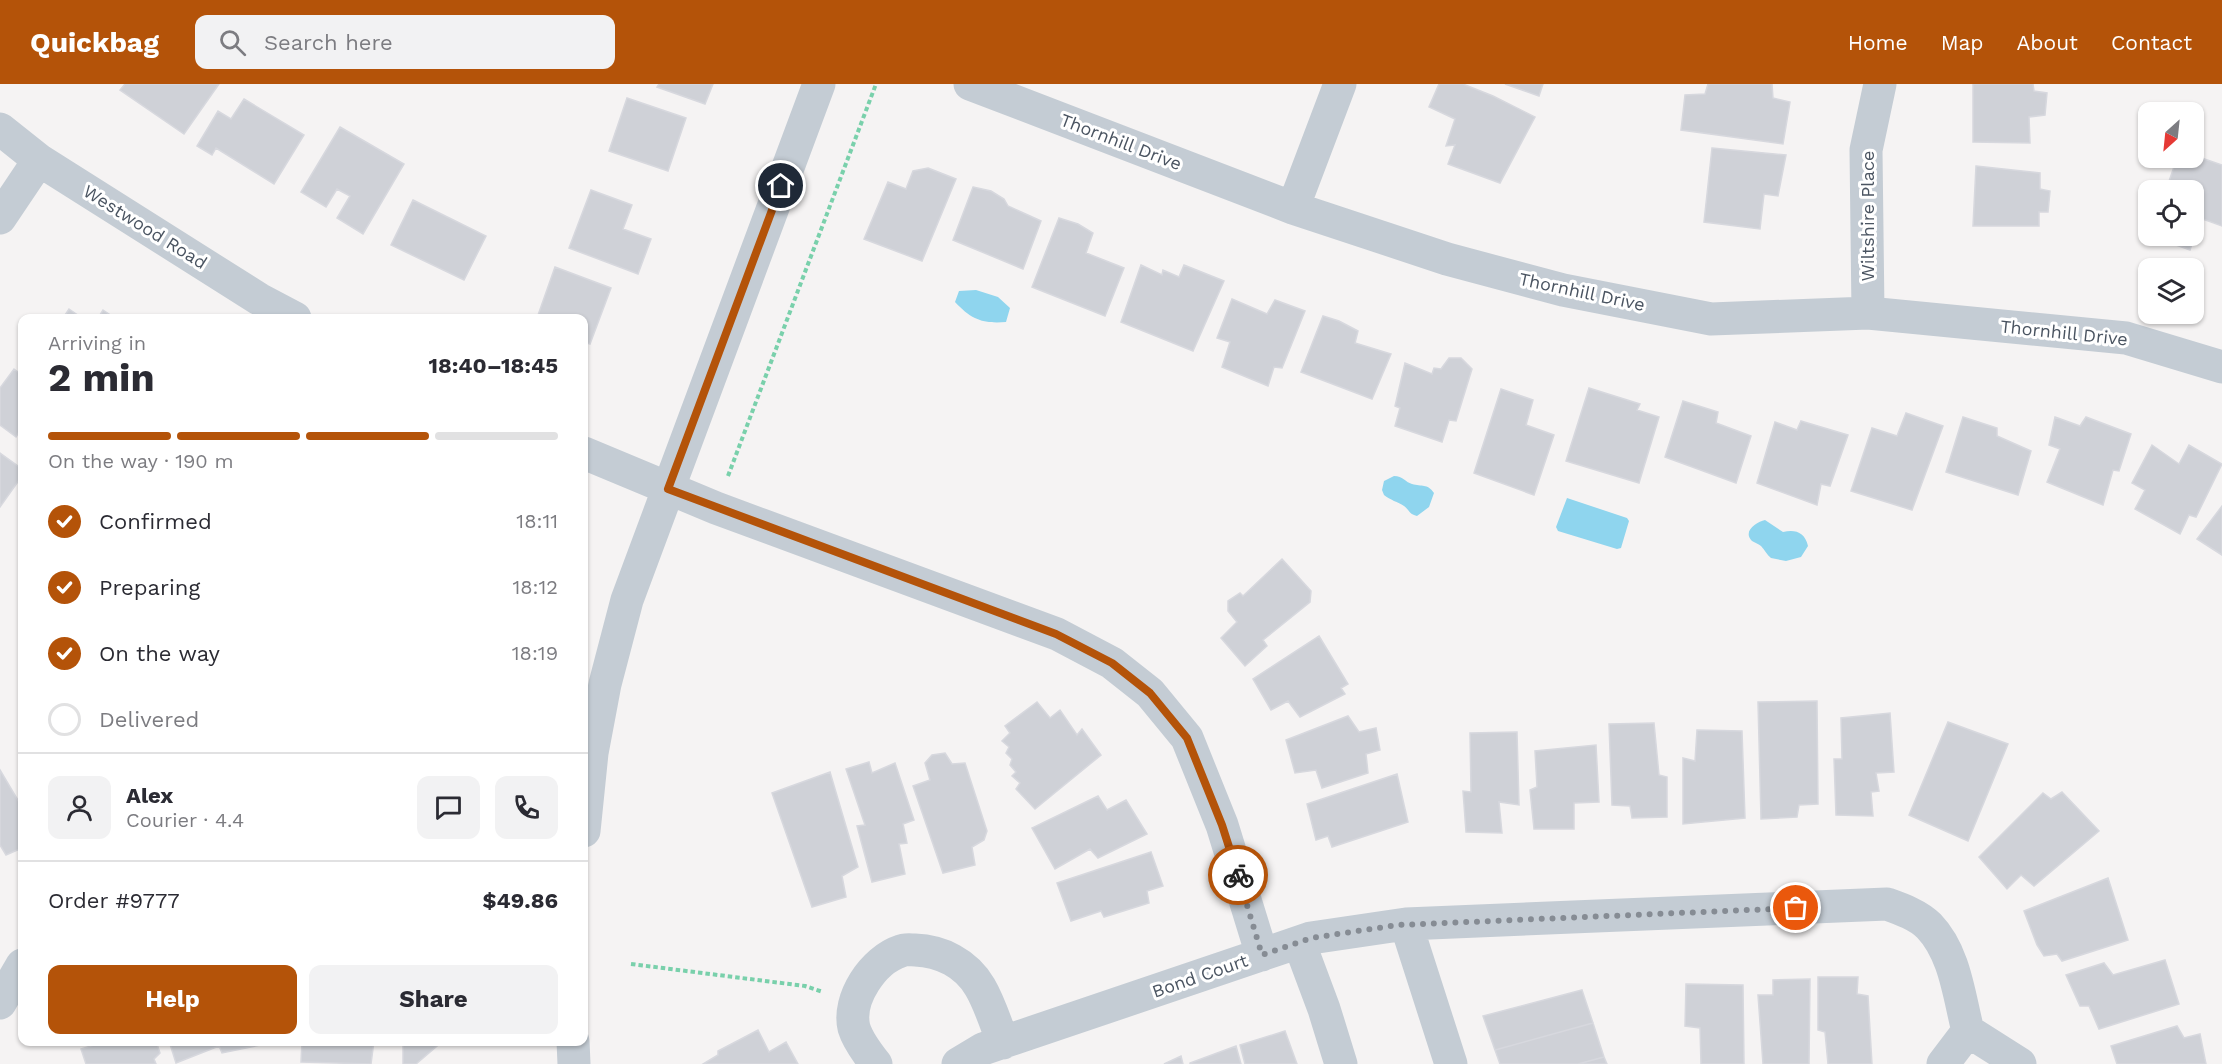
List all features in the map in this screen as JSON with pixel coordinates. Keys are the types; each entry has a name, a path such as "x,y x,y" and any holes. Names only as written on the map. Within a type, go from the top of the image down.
{"street":[{"path":"588,792 592,753 605,684 627,600 819,84"},
{"name":"Thornhill Drive","path":"970,84 1293,208 1447,259 1563,290 1711,319 1868,313 2126,338 2222,367"},
{"path":"1293,208 1340,84"},
{"name":"Wiltshire Place","path":"1868,313 1866,150 1880,84"},
{"name":"Westwood Road","path":"0,129 39,160 259,299 287,314"},
{"path":"0,218 39,160"},
{"path":"588,455 716,508 1056,634 1112,663 1150,693 1187,738 1222,825 1262,955"},
{"name":"Bond Court","path":"957,1064 983,1049 1311,938 1406,924 1887,904 1908,912 1928,924 1941,943 1951,962 1968,1031"},
{"path":"1406,924 1451,1064"},
{"path":"1299,942 1324,1009 1341,1064"},
{"path":"876,1064 865,1050 854,1028 855,1002 864,980 879,965 902,950 923,950 947,956 965,969 980,986 1003,1043"},
{"path":"0,1003 18,972"},
{"path":"1943,1064 1968,1031 2020,1064"},
{"path":"573,1046 574,1064"}],"path":[{"path":"716,508 876,84"},
{"path":"631,964 805,986 855,1002"}],"water":[{"path":"976,290 998,297 1010,308 1006,322 978,319 966,313 955,302 959,291"},
{"path":"1394,476 1431,490 1434,493 1429,507 1417,516 1384,495 1382,490 1384,481"},
{"path":"1567,498 1627,518 1629,521 1621,548 1617,549 1558,531 1556,527"},
{"path":"1765,520 1783,532 1795,531 1805,537 1808,546 1801,557 1786,561 1771,558 1761,546 1752,541 1749,537 1750,530"}],"building":[{"path":"125,84 219,84 184,134 120,90"},
{"path":"659,84 713,84 705,104 657,87"},
{"path":"1439,84 1463,84 1535,117 1500,183 1448,164 1455,145 1446,146 1455,119 1429,107"},
{"path":"1505,84 1543,84 1539,96"},
{"path":"1708,84 1772,84 1773,98 1790,102 1783,144 1681,130 1685,95 1705,94"},
{"path":"1973,84 2033,84 2034,91 2047,93 2045,115 2029,117 2030,143 1973,142"},
{"path":"627,98 686,118 668,171 609,151"},
{"path":"244,99 304,135 274,184 216,148 212,155 197,146 218,111 231,119"},
{"path":"340,127 404,164 363,234 337,218 350,196 337,189 326,207 301,192"},
{"path":"1712,148 1786,155 1778,196 1764,194 1760,229 1704,222"},
{"path":"2204,159 2222,165 2222,226 2204,219 2204,180 2169,180 2174,168 2204,168"},
{"path":"1976,166 2040,173 2040,189 2050,191 2048,212 2039,212 2039,226 1973,226"},
{"path":"928,168 956,179 922,261 864,239 888,182 906,189 913,171"},
{"path":"973,187 991,191 1004,199 1008,206 1041,221 1023,269 953,240"},
{"path":"591,190 632,205 623,229 651,239 638,274 569,248"},
{"path":"413,200 486,236 464,280 391,245"},
{"path":"1059,218 1078,224 1093,233 1086,253 1124,268 1105,316 1032,287"},
{"path":"2179,246 2191,246 2190,250"},
{"path":"1141,265 1162,275 1163,270 1179,277 1184,265 1224,281 1193,351 1121,322"},
{"path":"555,267 611,288 590,344 588,343 588,314 538,314"},
{"path":"1232,299 1267,314 1275,300 1305,311 1282,368 1274,367 1268,386 1222,367 1230,342 1217,338"},
{"path":"69,309 76,314 66,314"},
{"path":"1323,316 1358,331 1355,343 1391,354 1372,399 1301,372"},
{"path":"1449,358 1461,358 1472,369 1456,421 1449,420 1442,442 1395,426 1400,408 1395,406 1405,363 1432,374 1434,368 1441,369"},
{"path":"14,369 18,372 18,434 16,437 0,425 0,388"},
{"path":"1589,388 1640,404 1637,410 1659,417 1639,483 1566,461"},
{"path":"1501,389 1533,400 1526,425 1554,435 1534,495 1474,473"},
{"path":"1683,401 1718,412 1716,423 1751,436 1736,483 1665,457"},
{"path":"1906,413 1943,426 1912,510 1851,491 1872,428 1897,436"},
{"path":"1963,417 1997,428 1997,436 2031,451 2018,495 1946,472"},
{"path":"2055,417 2080,426 2086,417 2131,434 2119,471 2113,470 2103,505 2047,482 2060,449 2049,445"},
{"path":"1801,421 1848,435 1830,486 1821,484 1817,505 1757,483 1775,422 1797,430"},
{"path":"2152,445 2179,464 2189,445 2222,464 2196,517 2189,515 2180,534 2135,509 2145,490 2132,483"},
{"path":"0,453 18,466 18,482 0,507"},
{"path":"2222,506 2222,555 2197,539"},
{"path":"1282,559 1311,591 1310,602 1263,640 1267,646 1245,666 1221,638 1237,622 1228,611 1228,601 1240,593 1243,596"},
{"path":"1319,636 1348,684 1341,688 1345,694 1300,717 1288,701 1271,710 1253,679"},
{"path":"1817,701 1818,804 1799,805 1797,817 1761,819 1758,702"},
{"path":"1037,702 1050,718 1060,710 1077,735 1082,729 1101,755 1035,809 1016,789 1020,783 1012,776 1016,772 1010,765 1012,759 1006,753 1009,747 1002,741 1010,733 1005,726"},
{"path":"1890,713 1894,772 1876,773 1879,791 1871,792 1873,816 1836,815 1834,759 1842,759 1841,718"},
{"path":"1348,716 1359,732 1376,728 1380,750 1366,754 1368,773 1322,788 1316,770 1295,773 1286,740"},
{"path":"1948,722 2008,744 1968,841 1909,815"},
{"path":"1654,723 1659,775 1667,777 1667,817 1632,818 1630,806 1612,805 1609,724"},
{"path":"1697,730 1742,731 1745,818 1683,824 1683,758 1695,761"},
{"path":"1517,732 1519,805 1499,802 1502,833 1466,832 1463,791 1471,792 1470,733"},
{"path":"1596,745 1599,802 1574,803 1574,829 1534,829 1530,790 1537,787 1535,751"},
{"path":"945,753 952,764 965,763 987,831 984,840 972,847 975,865 943,873 913,786 930,780 925,763 932,755"},
{"path":"869,762 872,773 895,763 914,820 903,824 907,843 899,844 905,874 872,882 857,826 865,825 846,769"},
{"path":"0,770 18,800 18,850 6,855 0,845"},
{"path":"830,772 858,867 842,876 846,897 812,907 772,793"},
{"path":"1397,774 1408,822 1332,847 1328,836 1316,840 1307,804"},
{"path":"2062,792 2099,831 2034,886 2021,875 2007,889 1979,857 2043,793 2051,799"},
{"path":"1098,796 1107,810 1126,800 1147,834 1098,858 1090,849 1055,869 1032,828"},
{"path":"1151,852 1163,886 1147,891 1149,903 1104,917 1101,911 1071,921 1057,883"},
{"path":"2108,878 2128,940 2062,961 2057,954 2044,956 2037,945 2024,911"},
{"path":"2165,960 2179,1004 2099,1029 2089,1006 2080,1006 2066,975 2104,963 2113,975"},
{"path":"1818,977 1858,977 1857,994 1868,996 1872,1064 1828,1064 1825,1032 1818,1030"},
{"path":"1810,979 1809,1064 1763,1064 1758,995 1773,995 1773,980"},
{"path":"1686,984 1743,985 1744,1064 1701,1064 1700,1028 1685,1026"},
{"path":"1582,990 1593,1023 1495,1050 1483,1016"},
{"path":"1593,1023 1604,1057 1578,1064 1500,1064 1495,1050"},
{"path":"2177,1026 2184,1038 2200,1034 2206,1064 2117,1064 2111,1046"},
{"path":"758,1030 769,1052 786,1042 798,1064 703,1064 718,1055 718,1051"},
{"path":"1285,1031 1297,1064 1245,1064 1240,1045"},
{"path":"91,1046 158,1046 160,1053 154,1059 156,1064 86,1064 81,1049"},
{"path":"171,1046 219,1046 176,1063"},
{"path":"219,1046 255,1046 222,1053"},
{"path":"302,1046 373,1046 371,1064 301,1062"},
{"path":"403,1046 437,1046 416,1064 403,1064"},
{"path":"1236,1046 1241,1064 1190,1064 1190,1063"},
{"path":"1181,1056 1183,1064 1164,1064"},
{"path":"1604,1057 1607,1064 1578,1064"}],"way so far":[{"path":"1238,875 1262,955 1311,938 1398,925 1796,908"}],"route":[{"path":"781,186 668,489 1056,634 1112,663 1150,693 1187,738 1222,825 1238,875"}]}
